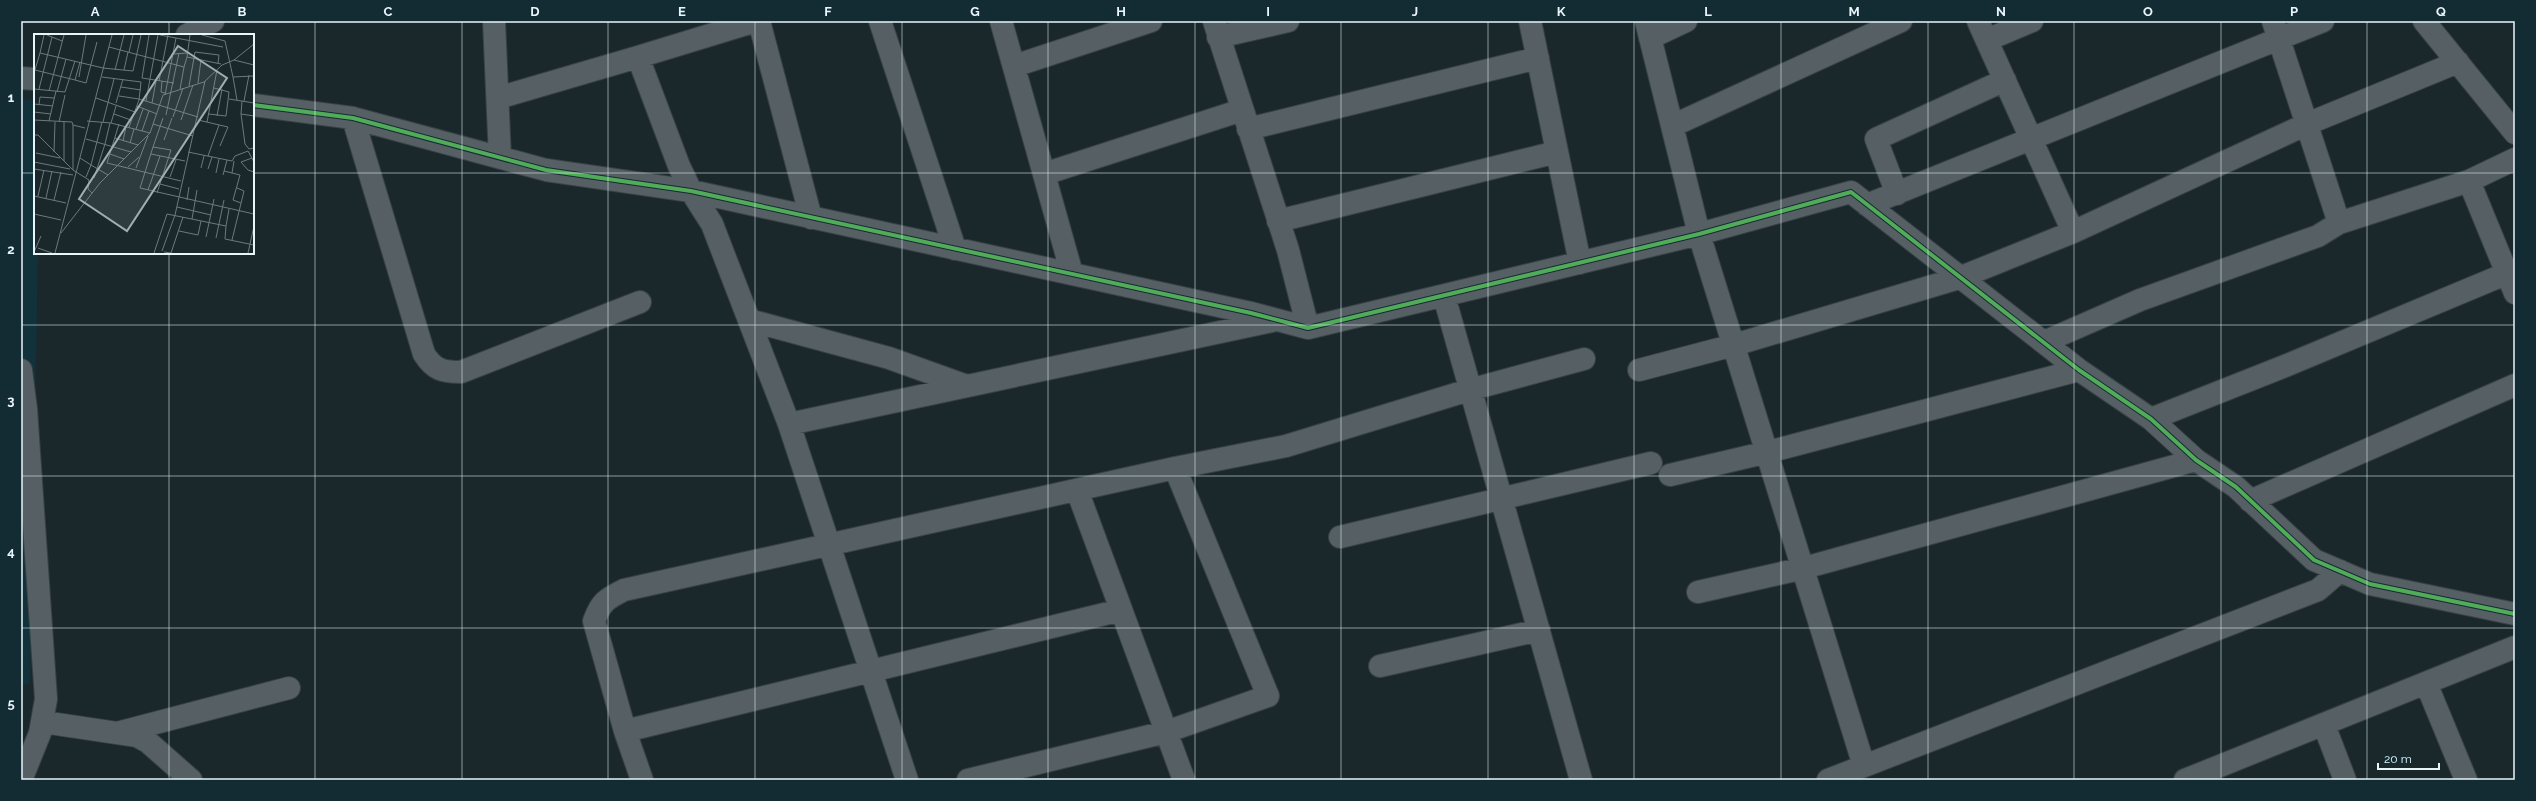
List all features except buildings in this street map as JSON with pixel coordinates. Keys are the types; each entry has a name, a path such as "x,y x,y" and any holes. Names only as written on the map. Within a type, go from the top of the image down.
{"street":[{"path":"189,34 213,21"},
{"path":"494,21 500,158"},
{"path":"498,98 758,21 811,218"},
{"path":"880,21 955,249"},
{"path":"1001,21 1072,274"},
{"path":"1014,66 1151,21"},
{"path":"1288,21 1216,29 1278,221 1308,328"},
{"path":"1530,21 1580,263"},
{"path":"1686,21 1648,29 1699,234 1804,568 1864,766"},
{"path":"1672,126 1901,21"},
{"path":"1978,21 2033,138 2073,232"},
{"path":"1987,40 2032,21"},
{"path":"1867,205 2033,138 2276,30 2323,21"},
{"path":"2424,21 2515,133"},
{"path":"2276,30 2339,223"},
{"path":"638,57 691,192 712,224 789,424 907,780"},
{"path":"1044,174 1245,120 1538,58"},
{"path":"1638,370 1734,346 1959,278 2073,232 2306,124 2458,62"},
{"path":"21,78 34,79"},
{"path":"1897,194 1876,139 2005,80"},
{"path":"254,105 353,118 546,170 691,192 1072,274 1308,328 1699,234 1851,192 1959,278 2079,370 2151,419 2196,460 2236,487 2314,560 2370,584 2515,614"},
{"path":"353,118 424,354 431,365 442,372 462,372 640,302"},
{"path":"1278,221 1557,152"},
{"path":"2044,342 2140,300 2318,236 2339,223 2469,181 2515,159"},
{"path":"2469,181 2511,272 2515,293"},
{"path":"2151,419 2285,366 2511,272"},
{"path":"1444,296 1469,390 1581,780"},
{"path":"749,320 889,358 967,386"},
{"path":"789,424 1277,320"},
{"path":"642,780 625,731 594,622 600,605 624,590 830,546 1175,468 1286,446 1469,390 1584,359"},
{"path":"21,370 26,409 46,699 43,722 21,780"},
{"path":"1670,475 1768,452 2079,370"},
{"path":"2250,501 2515,385"},
{"path":"1698,592 1804,568 2196,460"},
{"path":"1340,537 1651,463"},
{"path":"968,780 1166,732 1268,696 1175,468"},
{"path":"1077,490 1184,780"},
{"path":"1828,780 2318,590 2340,571"},
{"path":"625,731 1121,610"},
{"path":"1380,666 1539,630"},
{"path":"2185,780 2515,647"},
{"path":"2426,684 2466,780"},
{"path":"121,732 289,688"},
{"path":"43,722 121,732 148,742 191,780"},
{"path":"2324,725 2345,780"}],"shaded area":[{"path":"21,99 34,100 34,254 38,254 30,683 21,686"}],"cycle path":[{"path":"254,105 353,118 546,170 691,191 1251,313 1308,328 1699,234 1851,192 2079,370 2151,419 2196,460 2236,487 2314,560 2370,584 2515,614"}]}
